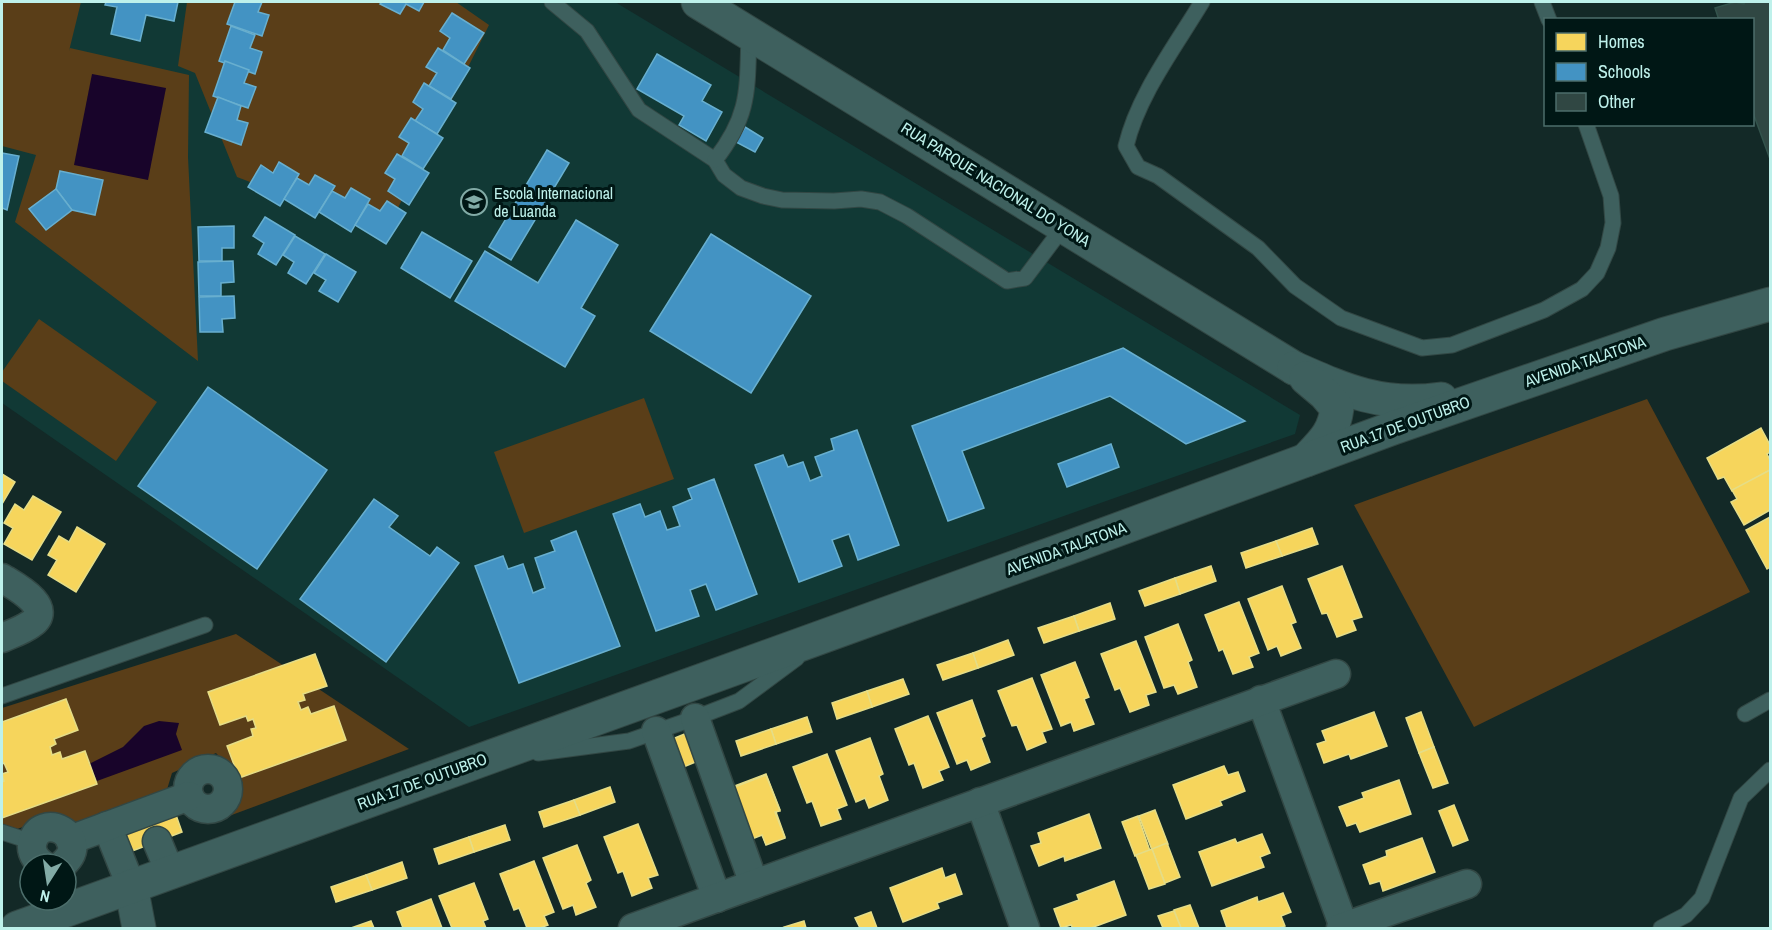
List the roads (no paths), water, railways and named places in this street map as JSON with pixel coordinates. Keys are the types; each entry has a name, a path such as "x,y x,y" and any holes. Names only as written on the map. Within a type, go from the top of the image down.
{"main road":[{"name":"RUA PARQUE NACIONAL DO YONA","path":"698,2 1294,368"},
{"path":"1665,334 1694,314 1770,285"},
{"path":"1665,334 1770,304"},
{"name":"AVENIDA TALATONA","path":"1505,388 1665,334"},
{"path":"1294,368 1344,390 1389,401 1410,402 1439,399 1505,388"},
{"path":"1294,368 1393,428"},
{"path":"1294,368 1325,394 1336,408 1335,422 1327,439 1305,461"},
{"name":"RUA 17 DE OUTUBRO","path":"1305,461 1505,388"},
{"name":"AVENIDA TALATONA","path":"828,635 1305,461"},
{"name":"RUA 17 DE OUTUBRO","path":"17,928 828,635"},
{"path":"131,886 139,928"}],"street":[{"path":"2,578 33,598 38,609 33,623 2,638"},
{"path":"633,928 1336,674"},
{"path":"1261,700 1342,928 1467,884"},
{"path":"695,717 754,884"},
{"path":"656,731 717,897"},
{"path":"37,852 39,831 50,827 62,830 67,852 107,826 151,826 189,796"},
{"path":"980,802 1025,928"},
{"path":"107,826 131,886"},
{"path":"151,826 170,872"}],"lane":[{"path":"552,2 587,31 639,110 715,160 724,175 741,188 782,200 861,199 880,202 907,216 1007,281 1025,278 1064,226"},
{"path":"1202,2 1131,123 1126,146 1138,167 1158,176 1258,248 1295,286 1341,318 1422,348 1452,345 1544,310 1582,289 1598,273 1610,240 1611,195 1587,126"},
{"path":"1542,2 1548,18"},
{"path":"715,160 725,148 743,115 746,101 749,33"},
{"path":"2,696 205,625"},
{"path":"478,761 629,741 739,701 828,635"},
{"path":"1745,714 1770,700"},
{"path":"1661,928 1686,915 1702,898 1741,798 1770,770"},
{"path":"2,832 35,852"}],"place":[{"name":"Escola Internacional de Luanda","path":"474,202"}]}
